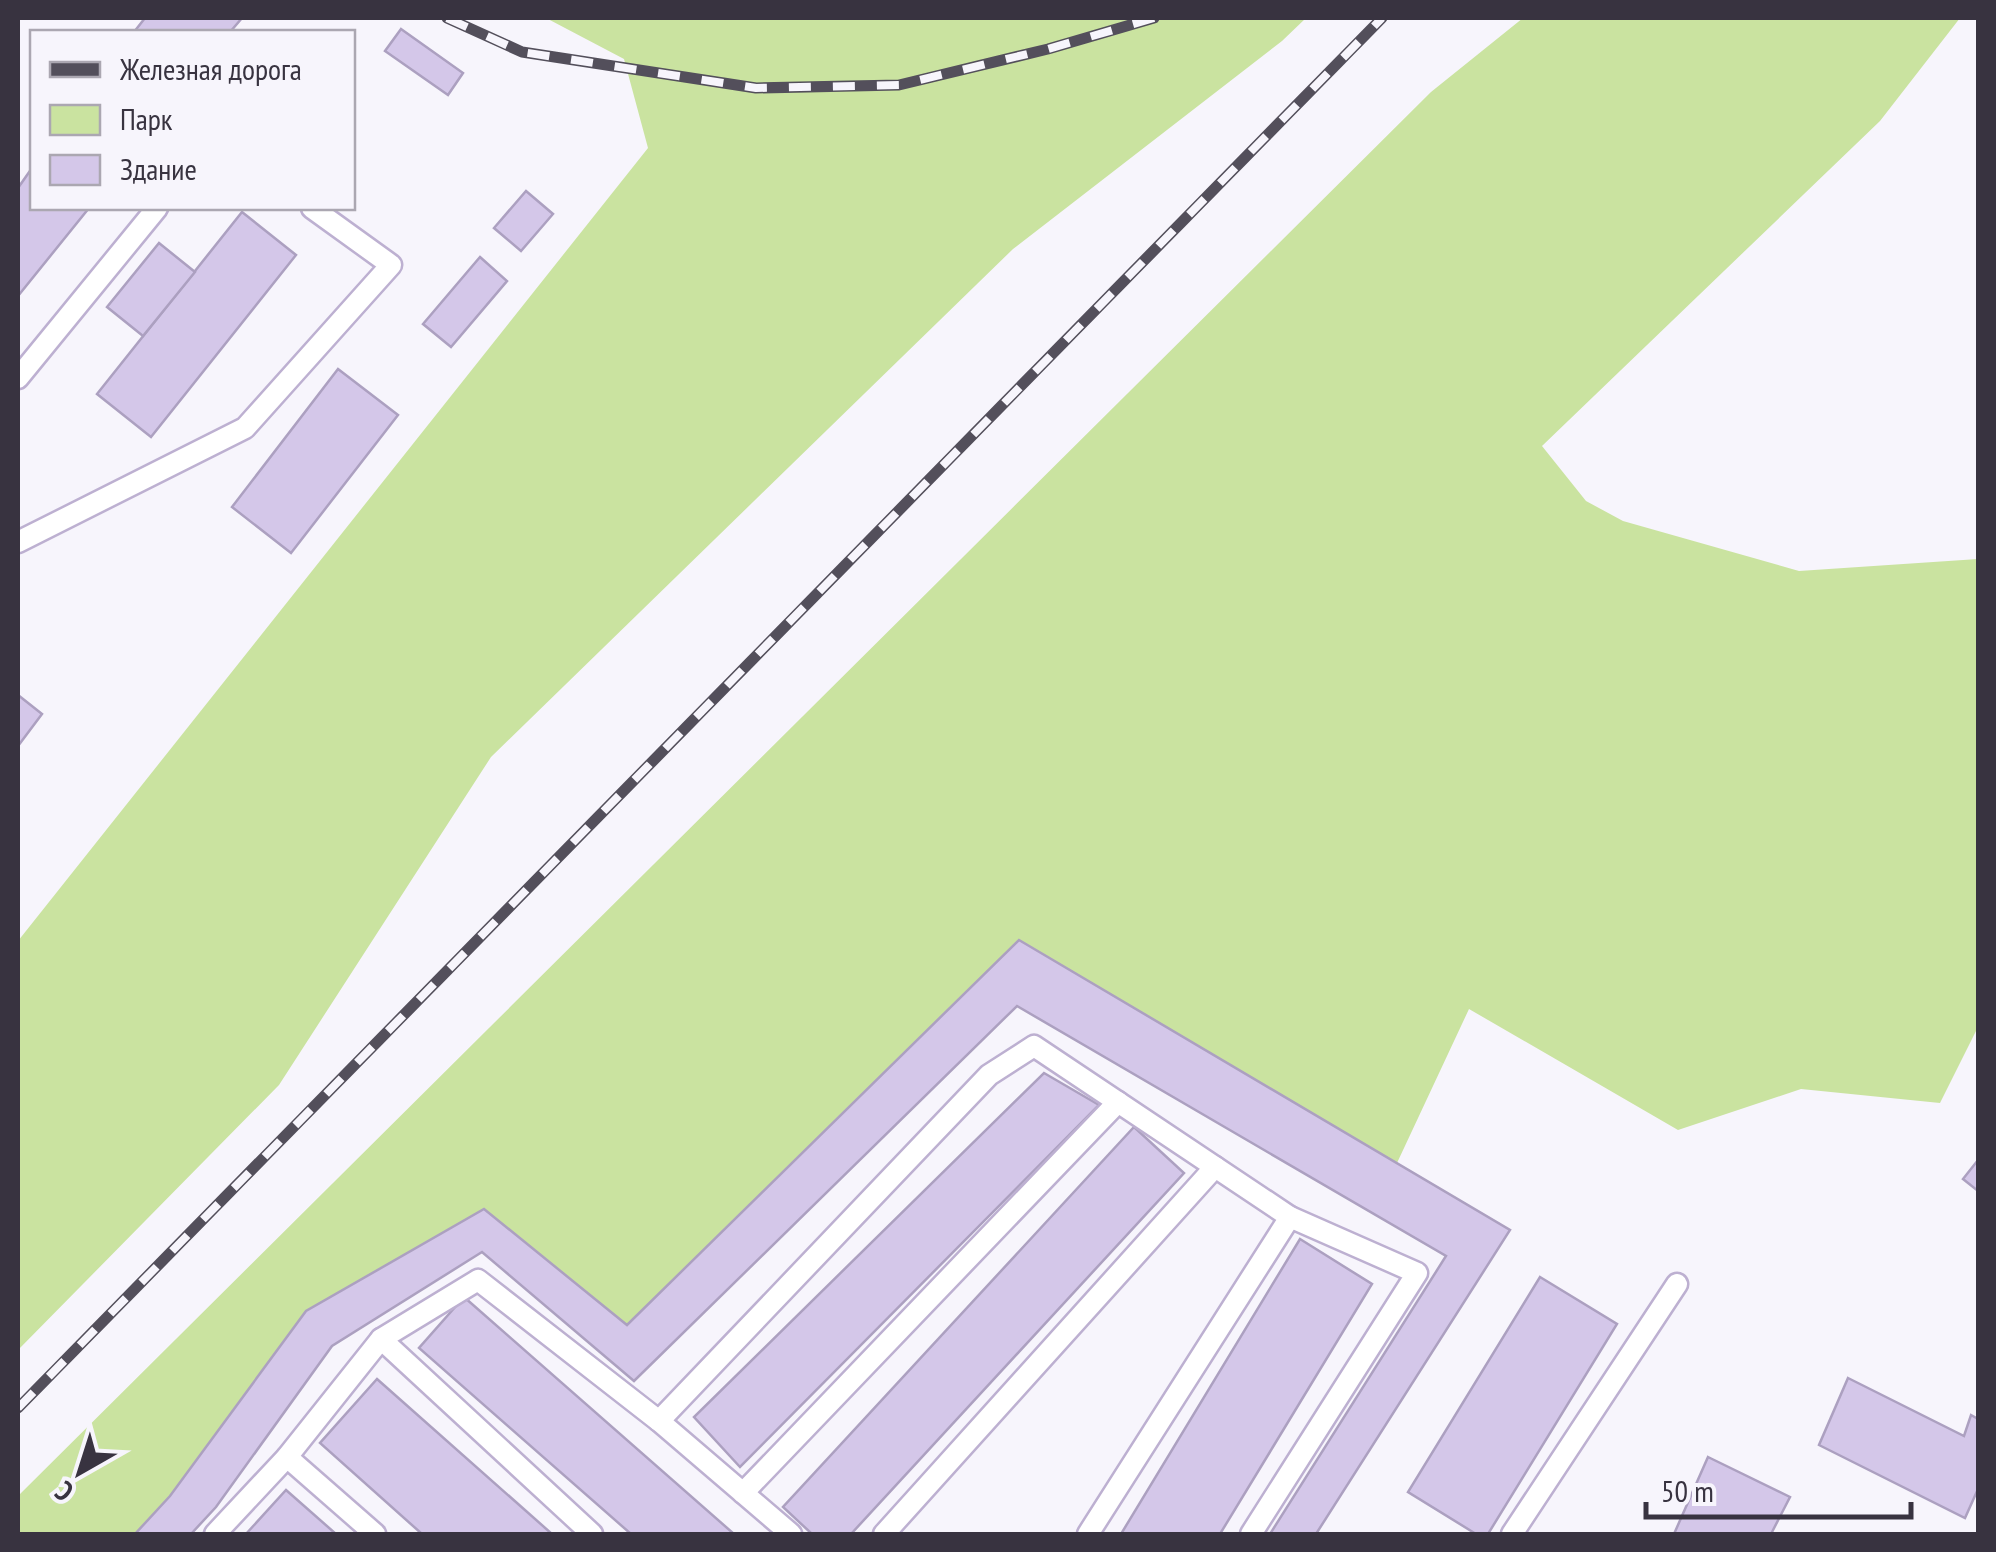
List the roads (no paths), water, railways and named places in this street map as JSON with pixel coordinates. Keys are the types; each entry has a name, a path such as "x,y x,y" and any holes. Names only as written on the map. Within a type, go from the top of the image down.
{"lane":[{"path":"18,378 155,210"},
{"path":"18,542 245,428 391,266 315,210"},
{"path":"659,1420 988,1075 1034,1046 1290,1216 1417,1274 1251,1534"},
{"path":"744,1493 1118,1102"},
{"path":"884,1534 1215,1167"},
{"path":"1088,1534 1290,1216"},
{"path":"215,1534 287,1457 381,1339 478,1280 659,1420 791,1534"},
{"path":"1512,1534 1677,1284"},
{"path":"381,1339 592,1534"},
{"path":"287,1457 375,1534"}],"railway":[{"path":"447,18 522,52 756,88 899,85 1048,49 1154,18"},
{"path":"18,1408 1382,18"}]}
